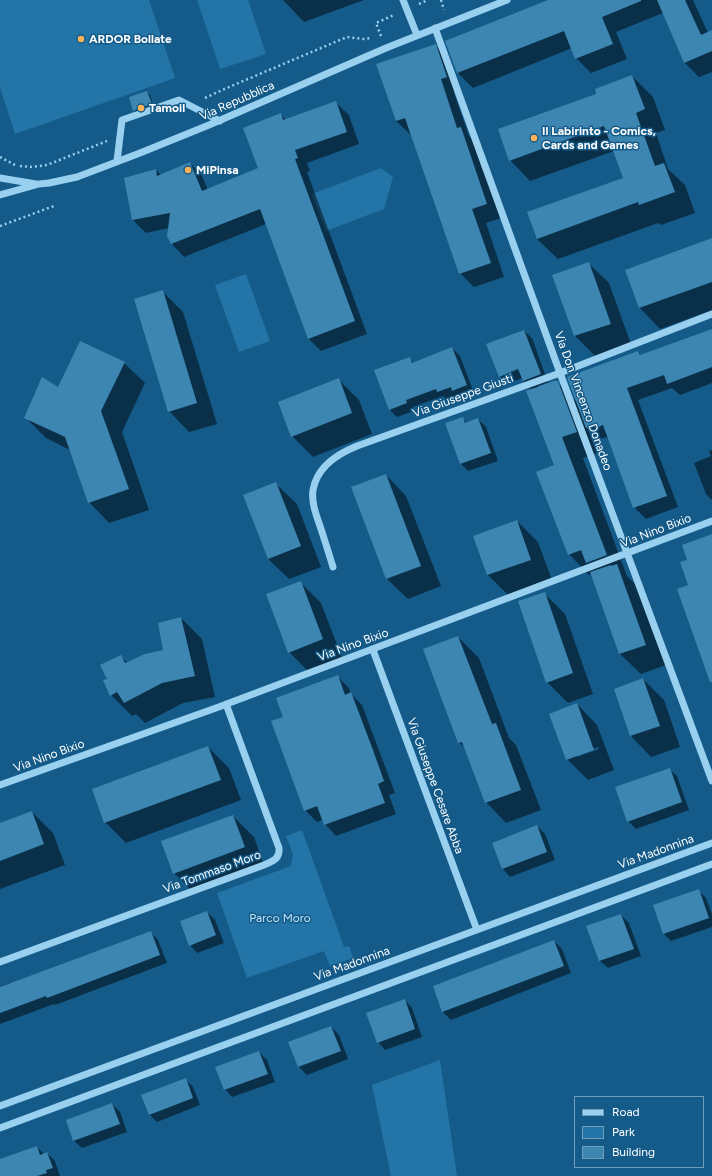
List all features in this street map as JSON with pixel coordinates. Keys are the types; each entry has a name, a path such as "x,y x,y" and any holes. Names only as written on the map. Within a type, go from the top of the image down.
{"street":[{"path":"403,0 417,35"},
{"name":"Via Repubblica","path":"0,195 39,184 77,177 117,162 220,121 417,35 507,0"},
{"name":"Via Don Vincenzo Donadeo","path":"435,28 560,373 712,781"},
{"path":"117,162 122,120 179,100 220,121"},
{"name":"Via Repubblica","path":"0,178 39,184"},
{"name":"Via Giuseppe Giusti","path":"333,567 315,510 313,495 315,483 318,477 322,470 334,458 356,446 560,373 712,314"},
{"name":"Via Nino Bixio","path":"0,785 373,650 712,521"},
{"name":"Via Giuseppe Cesare Abba","path":"373,650 477,930"},
{"name":"Via Tommaso Moro","path":"0,962 264,865 277,858 280,854 279,848 226,704"},
{"name":"Via Madonnina","path":"0,1106 712,843"},
{"path":"0,1128 712,864"}],"path":[{"path":"441,0 444,10"},
{"path":"347,37 363,39 382,37"},
{"path":"0,226 54,206"}],"green space":[{"name":"ARDOR Bollate","path":"0,0 149,0 175,78 15,134 0,87"},
{"path":"197,0 248,0 266,54 220,69"},
{"path":"381,168 393,177 384,209 326,231 312,194"},
{"path":"246,274 270,341 239,352 215,285"},
{"name":"Parco Moro","path":"302,830 344,947 349,946 353,958 330,966 324,951 247,978 217,893 291,866 293,854 286,836"},
{"path":"440,1060 457,1176 391,1176 372,1085"}],"building":[{"path":"548,0 641,1 602,17 613,44 575,59 564,31 457,73 445,41"},
{"path":"657,0 685,0 701,35 712,30 712,51 684,63"},
{"path":"436,44 447,77 441,79 457,128 461,127 487,204 472,209 491,263 459,274 405,118 396,121 376,64"},
{"path":"632,75 645,109 636,113 655,166 664,163 675,192 639,205 638,202 537,239 527,212 623,178 604,126 509,161 498,129 596,94 595,89"},
{"path":"147,91 152,104 133,111 129,97"},
{"path":"336,101 347,132 295,150 298,158 295,159 355,321 308,339 260,209 171,244 167,236 170,213 132,220 124,178 156,169 157,176 190,162 202,191 258,168 243,128 281,113 283,120"},
{"path":"712,238 712,282 639,308 625,270"},
{"path":"589,262 611,324 574,336 552,275"},
{"path":"163,290 197,403 168,412 134,299"},
{"path":"712,329 712,367 667,384 664,375 627,388 667,496 633,508 603,425 596,428 595,425 586,428 567,377 638,351 640,355"},
{"path":"524,330 541,374 523,381 518,369 499,377 486,344"},
{"path":"80,341 125,362 101,411 129,489 88,503 65,437 24,418 42,377 58,387"},
{"path":"452,347 467,385 452,391 451,387 437,392 436,389 406,400 407,403 389,410 374,370 410,357 412,363"},
{"path":"339,378 352,413 291,437 278,402"},
{"path":"558,381 577,432 562,437 607,555 586,563 581,550 568,555 536,472 554,465 526,391"},
{"path":"463,417 465,423 478,418 491,453 460,464 445,423"},
{"path":"386,474 421,566 386,579 351,487"},
{"path":"276,482 301,546 268,559 243,495"},
{"path":"517,520 531,560 487,575 473,536"},
{"path":"712,534 712,682 710,682 677,589 688,585 680,562 687,560 682,545"},
{"path":"617,564 646,645 619,654 590,572"},
{"path":"301,581 323,639 288,653 266,594"},
{"path":"545,592 573,673 546,683 518,601"},
{"path":"181,617 195,676 162,683 124,703 117,692 110,696 103,680 107,679 100,665 121,655 125,663 145,654 163,650 158,623"},
{"path":"458,636 492,724 496,723 521,790 485,803 462,742 458,743 423,649"},
{"path":"338,675 345,695 351,692 373,750 384,781 378,784 385,803 324,825 317,806 304,811 271,721 283,717 276,698"},
{"path":"643,678 660,726 630,736 614,689"},
{"path":"577,703 594,750 566,760 549,714"},
{"path":"208,746 221,780 104,823 92,789"},
{"path":"670,768 682,802 627,822 615,787"},
{"path":"32,811 44,844 0,861 0,823"},
{"path":"233,815 245,847 173,874 161,841"},
{"path":"537,825 547,852 502,869 492,843"},
{"path":"699,889 709,918 663,934 653,905"},
{"path":"207,911 216,935 189,946 180,921"},
{"path":"621,914 634,949 599,961 586,926"},
{"path":"151,931 160,955 47,998 46,996 0,1013 0,987"},
{"path":"554,940 564,966 442,1012 433,986"},
{"path":"405,999 415,1029 377,1043 366,1013"},
{"path":"331,1026 341,1051 298,1067 288,1042"},
{"path":"259,1051 268,1074 224,1090 215,1067"},
{"path":"186,1078 193,1098 149,1115 141,1095"},
{"path":"112,1103 120,1124 73,1141 66,1120"},
{"path":"37,1146 40,1155 47,1152 53,1168 46,1170 47,1173 37,1176 0,1176 0,1159"}],"place":[{"name":"ARDOR Bollate","path":"81,39"},
{"name":"Tamoil","path":"141,108"},
{"name":"Il Labirinto - Comics, Cards and Games","path":"534,138"},
{"name":"MiPinsa","path":"188,170"}]}
